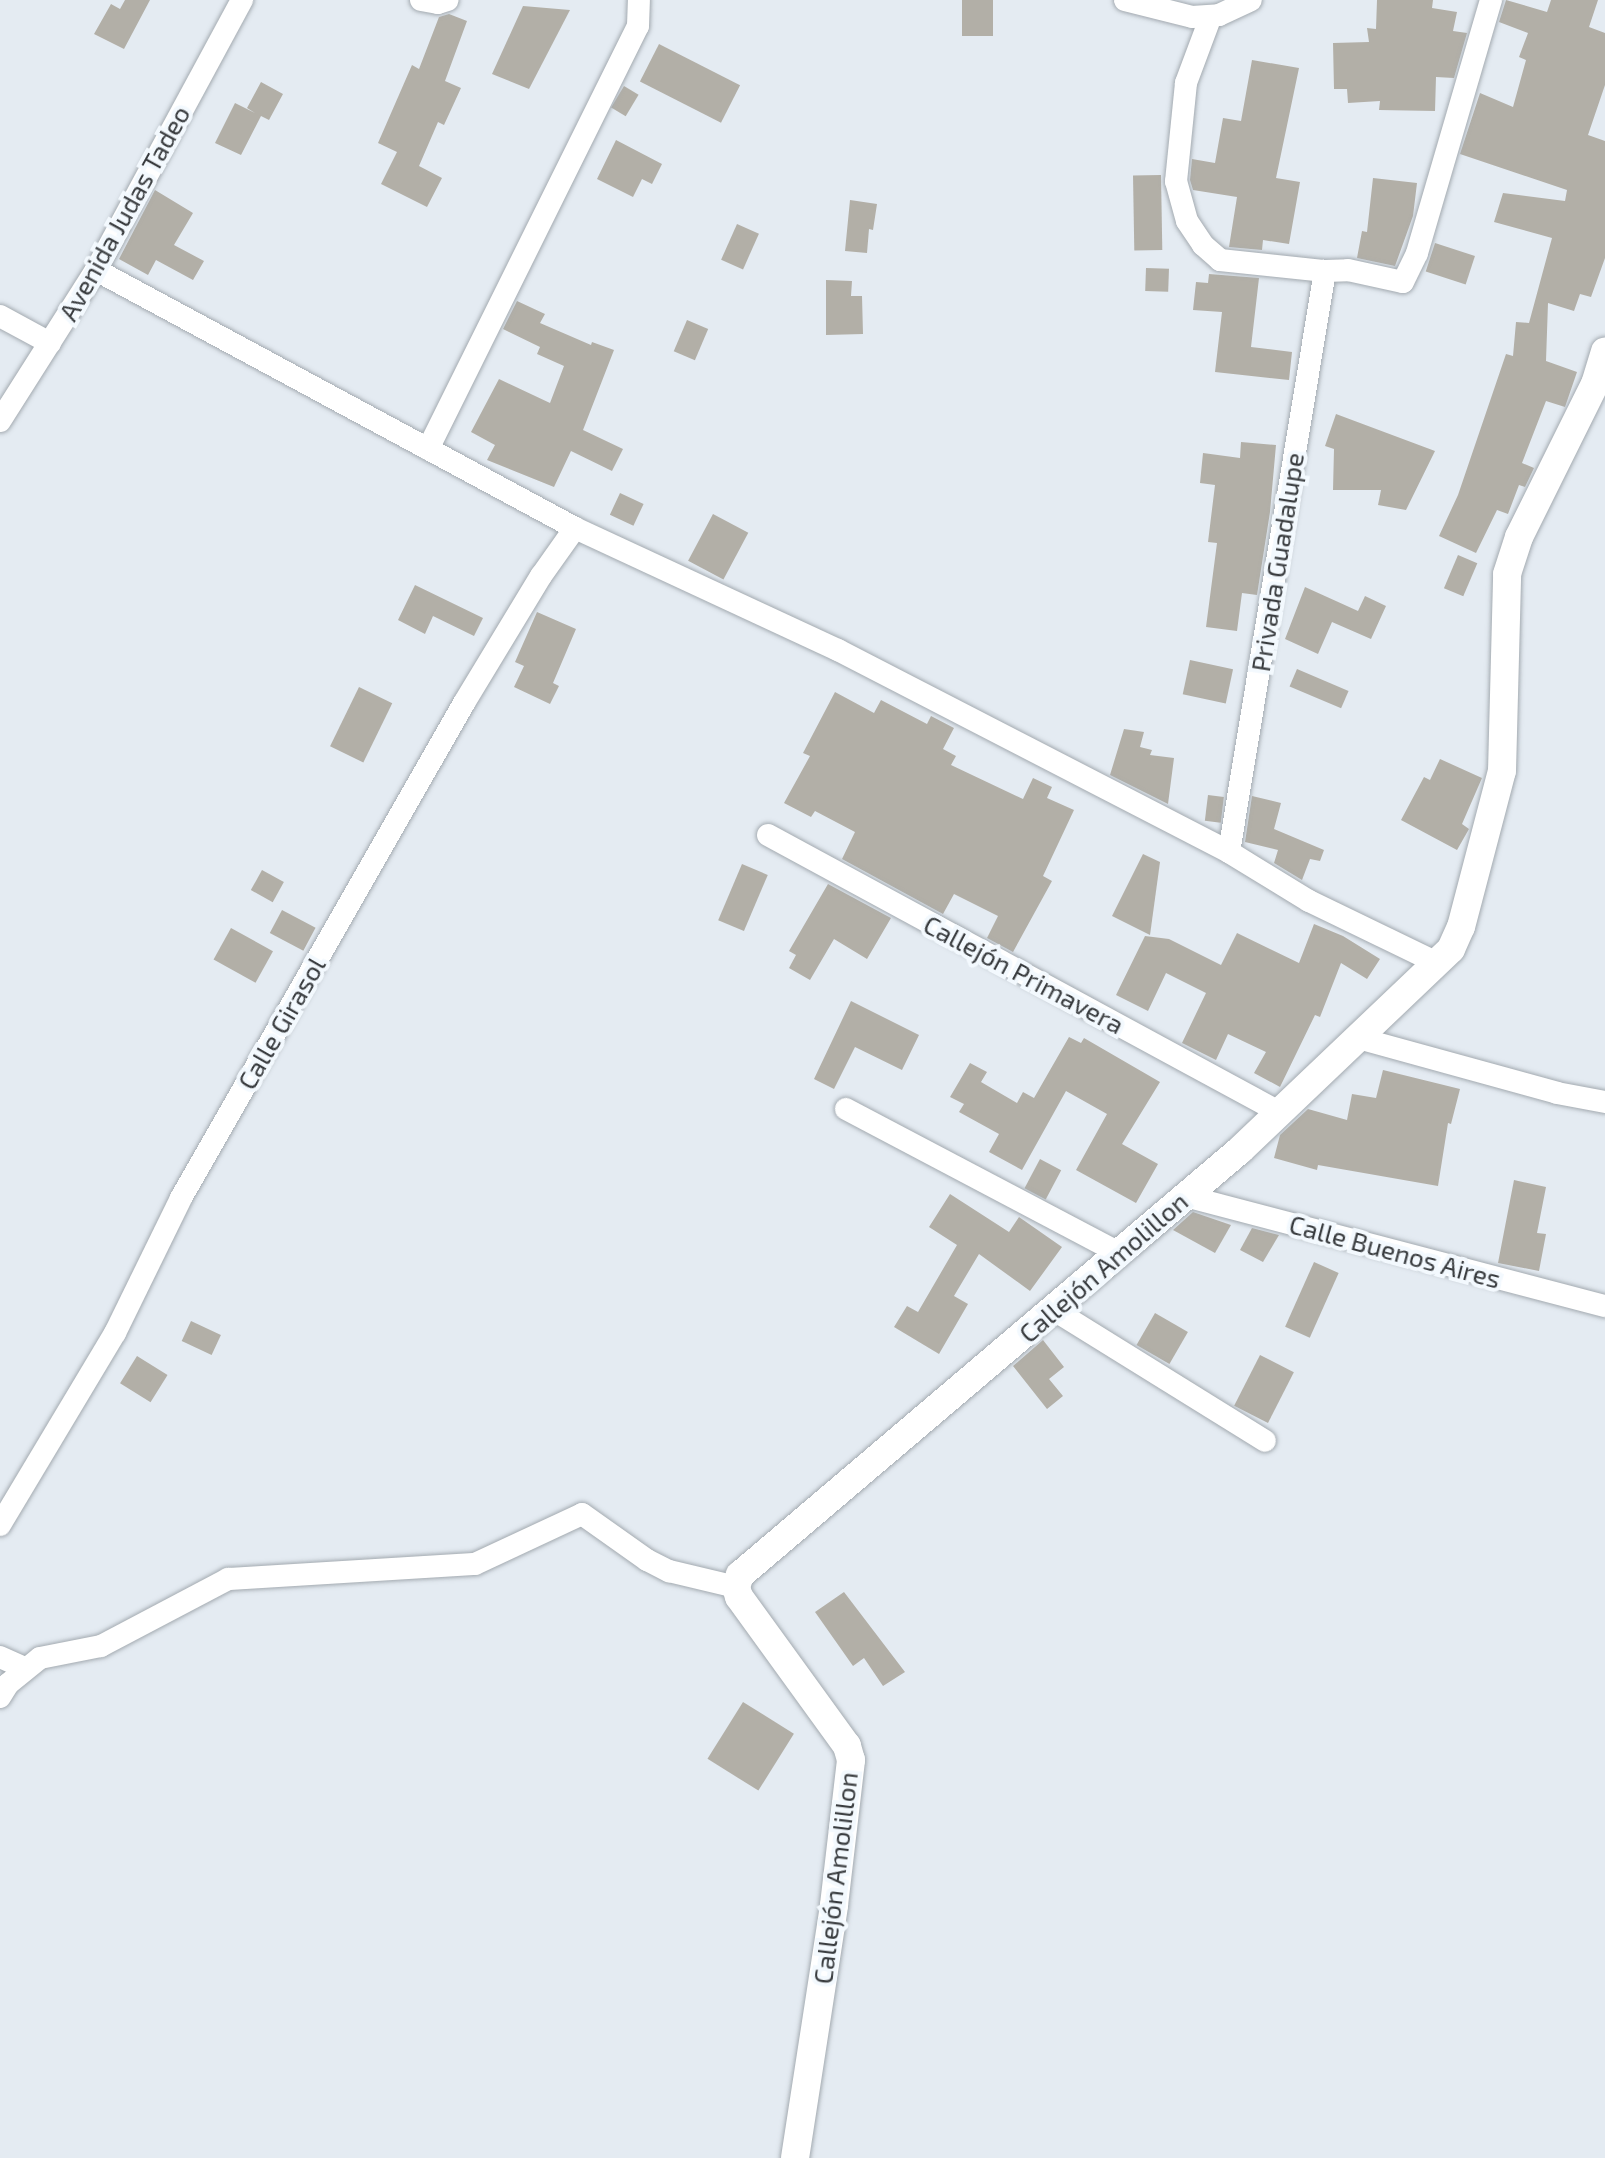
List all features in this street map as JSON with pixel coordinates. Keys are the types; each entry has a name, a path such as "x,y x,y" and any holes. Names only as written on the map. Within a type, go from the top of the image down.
{"street":[{"name":"Avenida Judas Tadeo","path":"0,421 96,270 242,0"},
{"path":"428,449 638,26 639,0"},
{"path":"1125,0 1192,17 1211,16 1251,0"},
{"path":"1211,16 1186,83 1176,181 1187,221 1203,245 1220,260 1325,271 1348,270 1404,281 1417,253 1491,0"},
{"path":"96,270 575,528 838,650 1229,852 1309,901 1437,963"},
{"name":"Privada Guadalupe","path":"1229,852 1325,271"},
{"path":"0,316 50,343"},
{"name":"Callejón Amolillon","path":"795,2158 834,1905 851,1760 847,1746 739,1597 736,1587 740,1575 1185,1196 1279,1112 1451,949 1461,927 1502,771 1507,574 1519,537 1595,384 1605,351"},
{"name":"Calle Girasol","path":"0,1525 115,1333 181,1198 464,703 541,576 575,528"},
{"name":"Callejón Primavera","path":"768,835 1279,1112"},
{"path":"1358,1038 1557,1093 1605,1102"},
{"path":"846,1109 1119,1253"},
{"name":"Calle Buenos Aires","path":"1185,1196 1605,1306"},
{"path":"1054,1310 1265,1441"},
{"path":"0,1697 25,1668 40,1658 101,1646 228,1579 475,1564 582,1514 647,1560 669,1571 736,1587"},
{"path":"0,1657 25,1668"}],"building":[{"path":"125,0 150,0 124,49 94,34 111,4 120,9"},
{"path":"962,0 993,0 993,36 962,36"},
{"path":"1377,0 1433,0 1432,8 1457,12 1453,31 1467,33 1454,78 1436,77 1435,111 1379,110 1380,101 1348,103 1347,89 1334,89 1333,43 1369,42 1367,28 1376,29"},
{"path":"1506,0 1547,12 1551,0 1598,0 1589,27 1605,33 1605,85 1588,135 1605,141 1605,258 1591,297 1580,294 1574,311 1548,303 1546,361 1577,372 1565,407 1546,401 1522,463 1534,468 1525,487 1519,485 1508,514 1497,510 1476,553 1439,536 1458,495 1506,354 1513,356 1516,322 1529,323 1552,238 1494,222 1503,193 1565,201 1567,190 1460,154 1480,93 1513,107 1526,60 1519,57 1528,33 1499,22"},
{"path":"523,6 570,10 529,89 492,74"},
{"path":"449,14 467,21 445,81 461,88 444,125 438,122 419,166 442,178 427,207 381,184 397,152 378,143 412,65 419,69 439,17"},
{"path":"659,44 740,85 721,123 640,81"},
{"path":"1252,60 1299,68 1276,178 1300,182 1289,244 1263,240 1262,250 1229,247 1237,197 1193,190 1190,180 1192,159 1215,163 1223,118 1241,121"},
{"path":"261,82 283,94 269,120 261,116 241,155 215,143 235,103 255,113 247,108"},
{"path":"624,86 639,95 626,116 611,107"},
{"path":"616,140 662,164 652,184 642,179 633,197 597,179"},
{"path":"1133,175 1161,175 1162,250 1134,250"},
{"path":"1373,178 1417,183 1413,216 1395,266 1357,258 1362,231 1367,232"},
{"path":"155,190 193,213 174,245 204,261 193,280 156,260 148,275 119,259"},
{"path":"850,200 877,204 873,230 869,229 867,253 845,251"},
{"path":"737,224 759,234 743,269 721,260"},
{"path":"1435,243 1475,256 1466,285 1426,272"},
{"path":"1146,268 1169,269 1168,292 1145,291"},
{"path":"1209,274 1259,278 1251,347 1292,352 1289,380 1215,372 1222,312 1193,310 1196,282 1208,283"},
{"path":"826,280 852,281 851,296 862,296 863,334 826,335"},
{"path":"517,301 545,314 540,323 591,345 592,342 614,350 583,430 623,449 612,471 571,451 554,487 487,460 495,445 471,432 499,379 550,403 564,366 537,354 540,347 503,329"},
{"path":"687,320 708,329 695,360 674,351"},
{"path":"1336,414 1435,451 1406,510 1378,505 1381,490 1333,490 1334,449 1325,446"},
{"path":"1241,442 1276,445 1270,512 1257,595 1242,593 1237,631 1206,627 1217,543 1208,542 1215,485 1200,483 1203,453 1240,458"},
{"path":"620,493 644,504 633,526 610,515"},
{"path":"713,514 748,533 723,580 688,561"},
{"path":"1458,555 1477,563 1463,596 1444,588"},
{"path":"415,585 483,618 474,636 433,616 425,634 398,620"},
{"path":"1305,587 1358,611 1365,596 1386,606 1371,639 1332,622 1318,654 1285,639"},
{"path":"537,612 576,629 553,683 559,686 550,704 514,687 524,666 515,662"},
{"path":"1190,660 1233,669 1226,703 1183,694"},
{"path":"1297,669 1349,691 1341,708 1290,686"},
{"path":"359,687 392,703 363,763 330,746"},
{"path":"835,692 874,713 881,700 927,724 931,716 954,728 943,749 956,756 951,765 1023,799 1033,778 1052,787 1047,798 1074,810 1043,876 1052,881 1013,952 987,938 998,916 954,894 943,914 842,859 855,832 815,811 811,817 784,803 810,756 803,753"},
{"path":"1124,729 1144,732 1140,747 1152,750 1150,755 1174,758 1168,804 1110,775"},
{"path":"1440,759 1482,778 1462,824 1469,829 1457,850 1401,820 1424,777 1430,780"},
{"path":"1208,795 1224,797 1221,823 1205,821"},
{"path":"1252,796 1281,803 1274,829 1324,850 1320,861 1310,859 1302,880 1274,863 1278,850 1245,842"},
{"path":"1143,854 1160,862 1150,935 1112,916"},
{"path":"742,864 768,875 744,931 718,920"},
{"path":"262,870 284,882 273,902 251,890"},
{"path":"828,884 891,918 867,959 834,939 810,980 789,968 796,955 789,951"},
{"path":"282,910 316,928 303,951 270,933"},
{"path":"1314,924 1343,936 1380,959 1367,979 1341,963 1320,1017 1315,1015 1280,1087 1254,1073 1266,1052 1228,1034 1216,1060 1182,1043 1206,993 1166,973 1148,1011 1116,995 1145,936 1169,939 1221,965 1237,933 1299,963"},
{"path":"231,928 273,951 256,983 214,959"},
{"path":"851,1001 919,1035 902,1070 855,1047 834,1089 814,1079"},
{"path":"1069,1037 1081,1043 1084,1038 1160,1082 1122,1144 1158,1164 1136,1203 1076,1170 1107,1114 1066,1091 1022,1170 989,1152 999,1134 959,1112 964,1104 950,1097 970,1063 987,1072 981,1082 1017,1103 1023,1092 1034,1098"},
{"path":"1383,1070 1460,1089 1451,1124 1448,1123 1438,1186 1318,1165 1317,1170 1274,1158 1280,1135 1308,1109 1347,1120 1352,1094 1376,1098"},
{"path":"1040,1159 1061,1170 1046,1199 1025,1188"},
{"path":"1514,1180 1546,1187 1537,1233 1546,1234 1539,1271 1498,1263"},
{"path":"950,1194 1009,1232 1019,1217 1062,1247 1030,1291 979,1254 954,1296 968,1304 939,1354 894,1327 907,1306 918,1312 957,1245 929,1227"},
{"path":"1193,1212 1231,1225 1215,1253 1173,1230"},
{"path":"1252,1228 1279,1235 1263,1262 1240,1250"},
{"path":"1314,1262 1339,1273 1310,1338 1285,1327"},
{"path":"1155,1313 1188,1332 1169,1364 1136,1345"},
{"path":"191,1321 221,1335 212,1355 182,1341"},
{"path":"1043,1340 1064,1367 1049,1379 1063,1396 1047,1409 1013,1366"},
{"path":"1260,1355 1294,1372 1268,1423 1234,1406"},
{"path":"137,1356 168,1375 151,1402 120,1383"},
{"path":"844,1592 905,1672 883,1686 864,1658 853,1666 815,1612"},
{"path":"743,1702 794,1734 758,1791 707,1759"}]}
